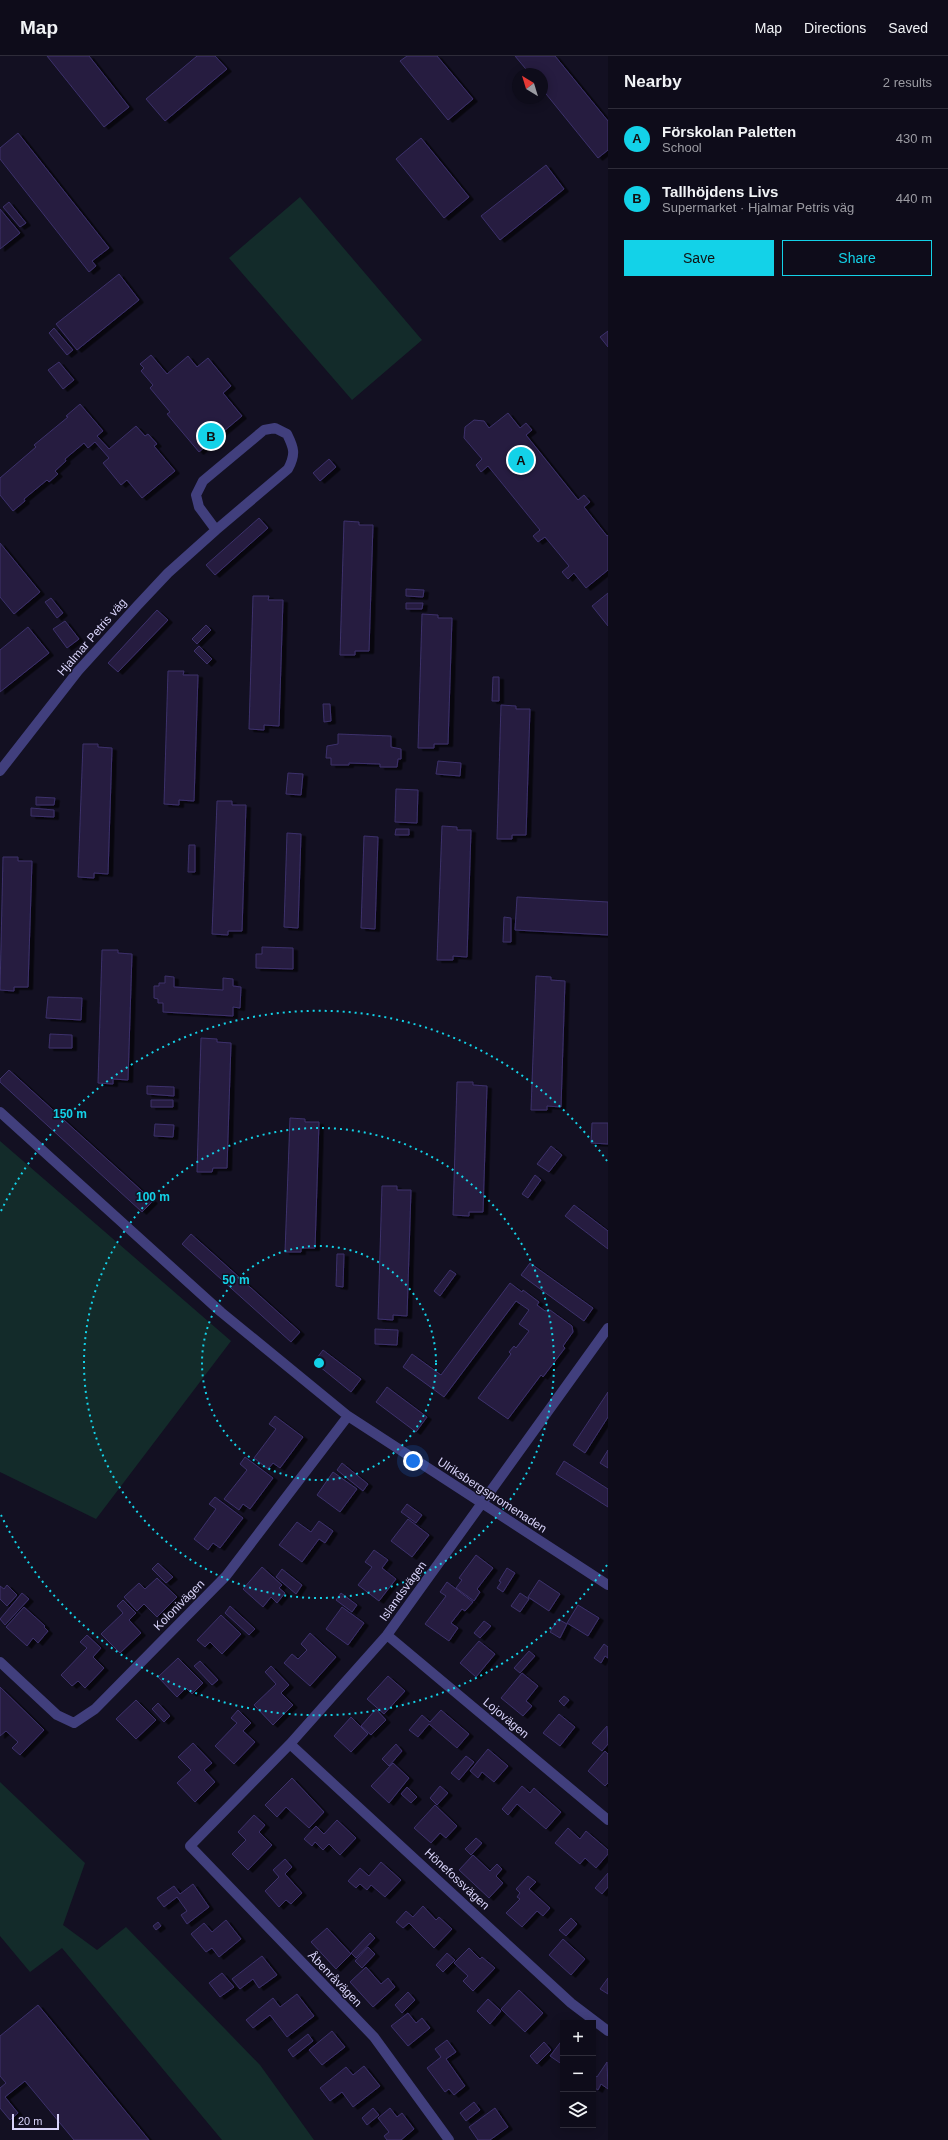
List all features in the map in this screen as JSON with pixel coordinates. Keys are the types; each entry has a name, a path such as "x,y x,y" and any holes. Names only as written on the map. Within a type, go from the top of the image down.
{"street":[{"name":"Hjalmar Petris väg","path":"0,771 78,671 106,638 168,573 288,469 294,457 292,444 287,434 275,428 264,430 203,481 196,495 199,507 216,530"},
{"name":"Ulriksbergspromenaden","path":"0,1112 221,1312 348,1416 608,1585"},
{"name":"Islandsvägen","path":"190,1846 290,1744 387,1635 608,1328"},
{"name":"Kolonivägen","path":"0,1662 63,1718 74,1723 95,1709 226,1576 348,1416"},
{"name":"Lojovägen","path":"387,1635 608,1820"},
{"name":"Hönefossvägen","path":"290,1744 571,2003 608,2031"},
{"name":"Åbenråvägen","path":"190,1846 374,2037 449,2140"}],"green space":[{"path":"300,197 422,340 352,400 229,258"},
{"path":"0,1141 231,1341 96,1519 0,1472"},
{"path":"0,1782 85,1863 63,1925 97,1950 126,1927 260,2065 314,2140 222,2140 62,1948 30,1972 0,1936"}],"building":[{"path":"47,56 89,56 129,107 104,127"},
{"path":"197,56 215,56 227,69 165,121 146,99"},
{"path":"407,56 437,56 473,99 448,120 400,61"},
{"path":"515,56 555,56 608,121 608,150 598,158 548,96 548,68 525,68"},
{"path":"18,133 109,248 92,261 96,266 89,272 0,159 0,148"},
{"path":"421,138 469,197 444,218 396,159"},
{"path":"546,165 564,189 500,240 481,216"},
{"path":"9,202 26,223 20,227 3,207"},
{"path":"0,209 20,233 0,249"},
{"path":"119,274 139,300 77,350 56,324"},
{"path":"54,328 73,350 67,355 49,333"},
{"path":"608,331 608,347 600,337"},
{"path":"151,355 167,374 188,356 197,367 208,358 231,386 223,393 242,416 199,452 167,414 170,412 150,388 153,385 141,371 144,368 140,364"},
{"path":"59,362 74,380 63,389 48,370"},
{"path":"80,404 103,431 97,436 109,449 136,426 145,436 148,434 157,444 154,446 175,471 142,498 127,480 121,485 103,463 109,458 95,442 88,448 84,443 65,459 66,461 55,471 58,474 49,482 47,480 24,499 25,501 13,511 0,495 0,478 36,447 34,445 68,417 66,416"},
{"path":"508,413 520,428 526,423 532,430 526,435 578,500 584,495 590,502 584,507 607,536 608,535 608,570 586,588 574,573 568,579 562,572 569,566 545,537 538,542 533,536 540,530 488,466 481,472 476,465 482,459 464,438 465,427 474,420 484,421 489,428"},
{"path":"329,459 336,467 320,481 313,473"},
{"path":"259,518 268,528 215,575 206,565"},
{"path":"344,521 359,522 359,525 373,525 369,651 355,651 355,655 340,655"},
{"path":"0,543 40,592 14,614 0,597"},
{"path":"406,589 424,590 423,597 406,596"},
{"path":"608,593 608,626 592,606"},
{"path":"253,596 269,596 268,600 283,600 279,726 264,725 264,730 249,729"},
{"path":"51,598 63,613 57,618 45,602"},
{"path":"406,603 423,603 422,609 406,609"},
{"path":"157,610 168,620 118,672 108,663"},
{"path":"422,614 438,615 438,618 452,618 448,744 434,744 434,748 418,748"},
{"path":"65,621 79,639 67,648 53,629"},
{"path":"206,625 211,630 197,644 192,639"},
{"path":"28,627 49,653 0,692 0,650"},
{"path":"199,646 212,659 207,664 194,651"},
{"path":"168,671 184,671 183,675 198,675 194,801 179,800 179,805 164,804"},
{"path":"493,677 499,677 499,701 492,701"},
{"path":"323,704 330,704 331,721 324,722"},
{"path":"501,705 516,706 516,709 530,709 526,835 512,835 512,839 497,839"},
{"path":"338,734 391,736 391,747 401,749 401,759 398,759 397,767 380,767 380,764 349,763 349,765 331,765 331,758 326,758 327,746 338,744"},
{"path":"83,744 98,744 98,747 112,748 108,874 94,873 94,878 78,877"},
{"path":"438,761 461,763 460,776 436,774"},
{"path":"288,773 303,774 301,795 286,794"},
{"path":"396,789 418,790 417,823 395,822"},
{"path":"36,797 55,798 54,805 36,805"},
{"path":"217,801 232,801 232,805 246,805 242,931 228,931 228,935 212,934"},
{"path":"31,808 54,810 54,817 31,816"},
{"path":"442,826 457,827 457,830 471,830 467,957 453,956 453,960 437,960"},
{"path":"396,829 409,829 409,835 395,835"},
{"path":"287,833 301,834 298,928 284,927"},
{"path":"364,836 378,837 375,929 361,928"},
{"path":"189,845 195,845 195,872 188,872"},
{"path":"3,857 18,857 18,861 32,861 28,987 14,987 14,991 0,990"},
{"path":"517,897 608,902 608,935 515,930"},
{"path":"504,917 511,918 511,942 503,942"},
{"path":"262,947 293,948 293,969 256,968 256,954 262,954"},
{"path":"102,950 118,950 118,953 132,954 128,1080 113,1079 113,1084 98,1083"},
{"path":"165,976 174,977 174,987 223,990 223,978 233,979 233,986 241,987 240,1008 233,1007 233,1016 163,1012 163,1003 158,1003 158,999 154,998 154,986 159,986 159,983 165,983"},
{"path":"536,976 551,977 551,980 565,981 561,1107 547,1106 547,1110 531,1110"},
{"path":"48,997 82,998 81,1020 46,1018"},
{"path":"50,1034 72,1035 72,1048 49,1048"},
{"path":"201,1038 217,1039 217,1042 231,1043 227,1168 213,1168 212,1172 197,1172"},
{"path":"9,1070 153,1201 142,1212 0,1082 0,1079"},
{"path":"457,1082 473,1082 473,1085 487,1086 483,1212 469,1212 469,1216 453,1215"},
{"path":"147,1086 174,1087 174,1096 147,1094"},
{"path":"151,1100 173,1100 173,1107 151,1107"},
{"path":"290,1118 305,1119 305,1122 319,1122 315,1248 301,1248 301,1252 285,1252"},
{"path":"592,1123 608,1123 608,1144 591,1143"},
{"path":"155,1124 174,1125 173,1137 154,1136"},
{"path":"551,1146 562,1155 549,1172 537,1164"},
{"path":"535,1175 541,1180 528,1198 522,1194"},
{"path":"382,1186 397,1186 397,1190 411,1190 407,1316 393,1315 393,1320 378,1319"},
{"path":"574,1205 608,1231 608,1249 565,1216"},
{"path":"191,1234 300,1332 291,1342 182,1244"},
{"path":"337,1254 344,1254 343,1287 336,1286"},
{"path":"530,1263 593,1308 584,1321 521,1275"},
{"path":"450,1270 456,1274 440,1296 434,1291"},
{"path":"510,1283 522,1292 523,1290 539,1302 537,1305 545,1311 550,1310 572,1326 573,1332 563,1346 565,1348 543,1377 541,1375 508,1419 478,1398 511,1354 509,1352 514,1346 516,1348 529,1331 519,1324 529,1310 516,1301 444,1397 403,1367 412,1354 441,1375"},
{"path":"375,1329 398,1330 397,1345 375,1344"},
{"path":"323,1350 361,1379 351,1392 314,1362"},
{"path":"387,1387 427,1417 416,1432 376,1402"},
{"path":"608,1392 608,1417 585,1453 573,1445"},
{"path":"275,1416 303,1437 280,1468 273,1463 268,1469 254,1458 276,1429 269,1424"},
{"path":"608,1450 608,1468 600,1463"},
{"path":"245,1457 273,1478 250,1509 243,1504 239,1510 224,1499 247,1470 240,1464"},
{"path":"564,1461 608,1489 608,1507 556,1474"},
{"path":"342,1463 368,1484 363,1491 337,1470"},
{"path":"333,1472 357,1489 340,1512 317,1495"},
{"path":"215,1497 243,1518 220,1548 213,1543 208,1550 194,1539 216,1509 209,1504"},
{"path":"407,1504 422,1515 416,1523 401,1512"},
{"path":"408,1519 429,1535 412,1557 391,1541"},
{"path":"319,1521 333,1531 325,1543 319,1539 302,1562 279,1545 297,1522 311,1532"},
{"path":"374,1550 388,1560 382,1568 396,1579 379,1601 358,1585 372,1567 365,1562"},
{"path":"476,1555 493,1568 477,1589 480,1592 474,1601 456,1588 462,1580 459,1578"},
{"path":"158,1563 173,1577 166,1583 152,1569"},
{"path":"262,1567 282,1585 279,1588 285,1593 277,1603 271,1597 263,1607 243,1589"},
{"path":"507,1568 515,1573 503,1592 497,1588 501,1582 499,1581"},
{"path":"282,1569 302,1585 296,1594 276,1577"},
{"path":"157,1578 177,1597 157,1617 144,1604 137,1611 124,1597 139,1583 145,1589"},
{"path":"539,1580 560,1594 549,1611 528,1597"},
{"path":"447,1582 473,1602 465,1611 462,1609 451,1623 458,1628 449,1641 425,1624 446,1596 440,1592"},
{"path":"7,1585 17,1595 7,1606 0,1599 0,1586 4,1589"},
{"path":"22,1593 29,1599 5,1625 0,1619"},
{"path":"341,1593 357,1605 352,1612 336,1600"},
{"path":"520,1593 529,1599 520,1612 511,1606"},
{"path":"123,1600 136,1613 129,1620 141,1633 120,1653 101,1634 123,1613 117,1606"},
{"path":"578,1605 599,1618 588,1636 567,1623"},
{"path":"230,1606 255,1629 249,1635 225,1613"},
{"path":"24,1607 45,1626 44,1627 48,1631 38,1643 33,1638 27,1646 6,1627"},
{"path":"342,1607 364,1623 348,1645 326,1629"},
{"path":"221,1615 241,1634 222,1654 210,1642 205,1647 197,1640"},
{"path":"558,1619 567,1624 560,1638 550,1632"},
{"path":"484,1621 491,1626 480,1638 474,1633"},
{"path":"310,1633 336,1657 310,1686 284,1663 292,1654 298,1659 307,1650 301,1644"},
{"path":"87,1635 101,1648 93,1657 104,1668 85,1688 78,1681 72,1686 61,1675 87,1648 80,1642"},
{"path":"479,1641 495,1654 476,1677 460,1663"},
{"path":"604,1644 608,1647 608,1658 605,1656 601,1663 594,1658"},
{"path":"529,1651 535,1656 520,1673 514,1668"},
{"path":"178,1658 203,1683 192,1694 186,1688 177,1697 158,1677"},
{"path":"200,1661 218,1680 212,1685 194,1666"},
{"path":"271,1666 289,1685 281,1693 293,1705 273,1725 254,1705 276,1684 265,1672"},
{"path":"522,1673 538,1686 526,1701 532,1706 523,1716 501,1698"},
{"path":"388,1676 405,1691 384,1714 367,1699"},
{"path":"0,1687 44,1730 20,1755 12,1748 18,1742 6,1731 0,1736"},
{"path":"564,1696 569,1700 564,1706 559,1701"},
{"path":"136,1700 156,1720 136,1739 116,1719"},
{"path":"158,1703 170,1716 164,1722 152,1709"},
{"path":"376,1709 386,1720 371,1735 361,1726"},
{"path":"238,1710 251,1723 243,1731 255,1742 234,1764 215,1746 237,1723 231,1718"},
{"path":"441,1710 469,1734 457,1748 429,1724 418,1737 409,1730 422,1715 430,1722"},
{"path":"559,1714 575,1727 560,1746 543,1733"},
{"path":"351,1717 368,1734 351,1752 334,1736"},
{"path":"607,1726 608,1744 602,1751 592,1743"},
{"path":"193,1743 212,1763 204,1770 215,1782 195,1802 177,1783 191,1770 178,1757"},
{"path":"396,1744 402,1751 389,1766 382,1759"},
{"path":"488,1749 508,1766 494,1782 482,1772 478,1778 470,1771"},
{"path":"605,1751 608,1754 608,1783 605,1786 588,1771"},
{"path":"466,1756 474,1762 459,1780 451,1773"},
{"path":"393,1763 409,1778 389,1803 371,1786"},
{"path":"292,1778 324,1812 309,1828 286,1807 277,1817 265,1805"},
{"path":"440,1786 448,1793 437,1805 430,1798"},
{"path":"522,1786 530,1793 534,1788 561,1812 546,1829 517,1804 508,1815 502,1809"},
{"path":"407,1787 417,1797 411,1803 401,1794"},
{"path":"435,1805 457,1826 446,1838 440,1833 431,1843 414,1828"},
{"path":"254,1815 265,1825 259,1832 272,1845 248,1870 232,1854 246,1840 238,1832"},
{"path":"337,1820 356,1838 340,1855 329,1844 323,1850 315,1842 312,1846 304,1839 316,1826 324,1834"},
{"path":"568,1828 580,1839 586,1831 608,1850 608,1854 596,1868 585,1858 580,1864 555,1843"},
{"path":"476,1838 482,1843 471,1855 465,1849"},
{"path":"473,1855 490,1871 497,1864 502,1869 496,1876 503,1883 489,1898 459,1870"},
{"path":"285,1859 292,1867 285,1874 302,1893 291,1904 286,1900 279,1907 265,1891 279,1877 273,1870"},
{"path":"381,1862 401,1880 385,1897 371,1885 367,1890 360,1884 356,1888 348,1881 360,1868 369,1876"},
{"path":"608,1873 608,1887 602,1894 595,1888"},
{"path":"528,1876 536,1882 529,1889 550,1908 543,1916 537,1911 522,1927 506,1913 520,1899 517,1897 520,1893 516,1889"},
{"path":"193,1884 209,1907 187,1924 181,1915 187,1911 177,1897 164,1907 157,1898 174,1886 180,1894"},
{"path":"423,1906 436,1920 439,1917 452,1929 434,1948 409,1923 403,1928 396,1922 406,1911 413,1917"},
{"path":"571,1918 577,1924 566,1936 559,1930"},
{"path":"226,1920 241,1939 219,1957 212,1948 206,1952 191,1934 204,1923 212,1932"},
{"path":"158,1922 161,1926 156,1930 153,1926"},
{"path":"327,1928 351,1954 336,1969 311,1942"},
{"path":"370,1933 375,1938 356,1958 351,1953"},
{"path":"563,1939 585,1959 571,1975 549,1955"},
{"path":"368,1947 375,1954 362,1968 355,1961"},
{"path":"469,1948 480,1959 482,1957 495,1968 473,1991 463,1981 468,1976 454,1963"},
{"path":"447,1953 455,1960 443,1972 436,1965"},
{"path":"262,1956 277,1975 259,1988 253,1979 240,1989 232,1979"},
{"path":"366,1967 381,1984 388,1978 395,1987 373,2007 350,1982"},
{"path":"222,1973 234,1987 220,1997 209,1983"},
{"path":"608,1978 608,1994 600,1989"},
{"path":"519,1990 543,2013 525,2032 501,2009"},
{"path":"408,1992 415,2000 402,2013 395,2005"},
{"path":"297,1994 314,2016 287,2037 270,2015 253,2028 246,2020 273,1998 280,2007"},
{"path":"488,1999 501,2011 490,2024 477,2011"},
{"path":"38,2005 149,2140 74,2140 25,2081 5,2097 18,2113 10,2120 0,2108 0,2088 6,2083 0,2076 0,2036"},
{"path":"408,2013 416,2023 422,2018 430,2028 408,2046 391,2026"},
{"path":"332,2031 345,2047 322,2065 309,2050"},
{"path":"308,2034 313,2041 293,2057 288,2050"},
{"path":"447,2040 456,2052 446,2059 465,2086 454,2095 449,2089 445,2092 427,2068 441,2057 435,2049"},
{"path":"544,2042 551,2050 537,2064 530,2056"},
{"path":"560,2043 560,2063 550,2056"},
{"path":"607,2062 608,2089 601,2084 598,2090 596,2089 596,2076 597,2077"},
{"path":"364,2066 380,2086 353,2107 342,2092 330,2101 320,2088 346,2067 353,2075"},
{"path":"474,2102 480,2110 466,2121 460,2113"},
{"path":"373,2108 379,2115 367,2125 362,2118"},
{"path":"390,2108 397,2117 402,2113 414,2129 401,2140 387,2140 384,2136 389,2132 378,2118"},
{"path":"495,2108 508,2127 490,2140 478,2140 469,2127"}],"place":[{"name":"Tallhöjdens Livs","path":"211,436"},
{"name":"Förskolan Paletten","path":"521,460"}]}
